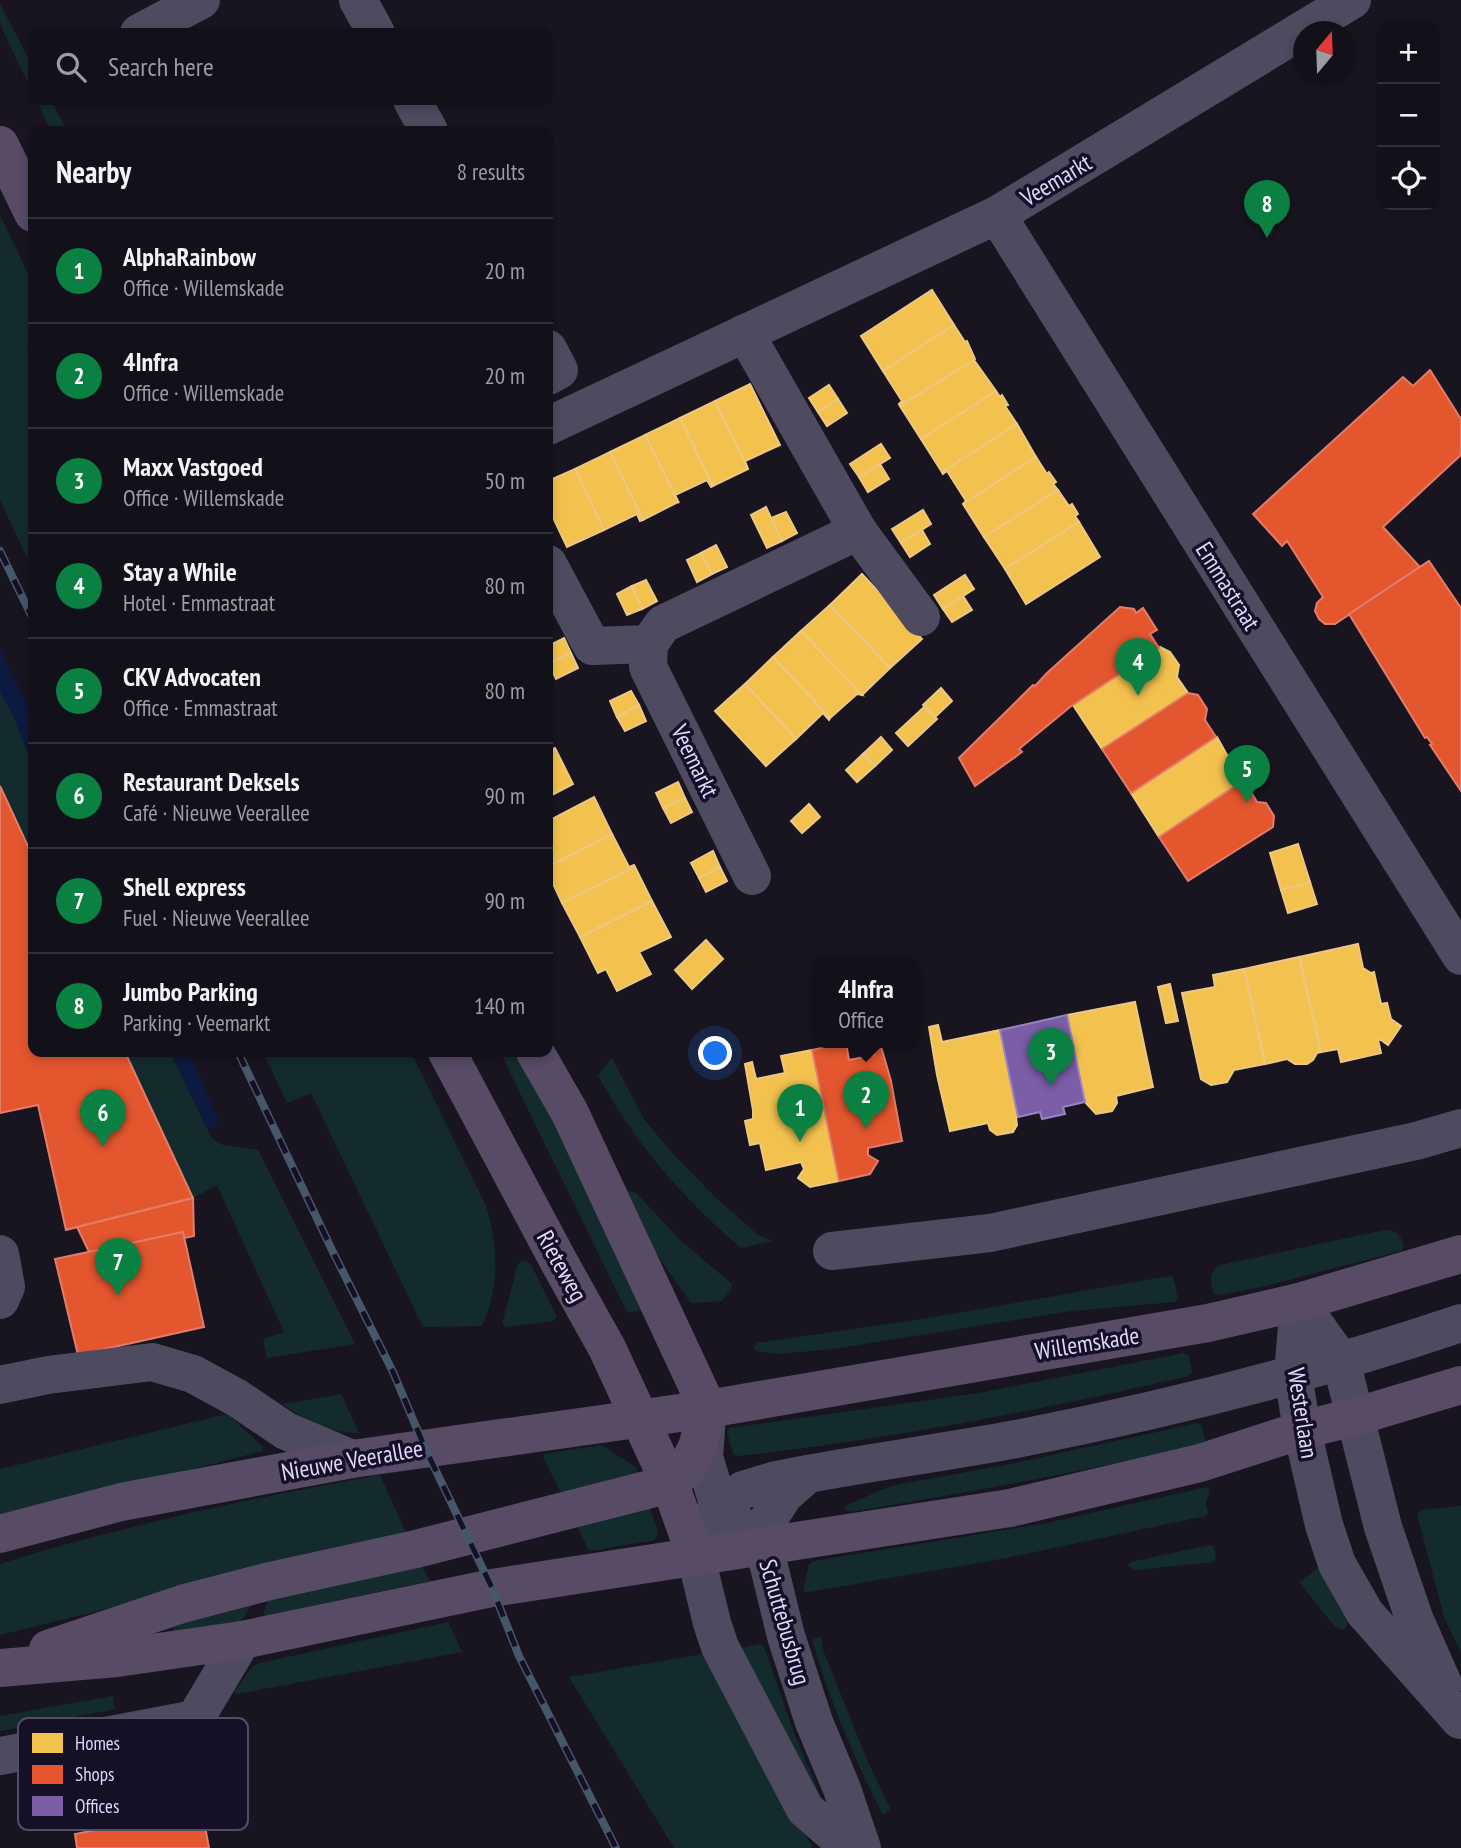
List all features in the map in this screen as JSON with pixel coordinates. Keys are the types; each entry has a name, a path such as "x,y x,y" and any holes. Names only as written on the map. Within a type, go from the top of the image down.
{"main road":[{"path":"0,145 28,203"},
{"name":"Rieteweg","path":"450,1057 607,1348 670,1484 695,1557"},
{"path":"0,1667 181,1604 270,1581 416,1549 670,1484 688,1466 697,1447 708,1409 570,1113 538,1057"},
{"name":"Willemskade","path":"708,1409 1208,1323 1299,1302 1461,1254"},
{"path":"0,1667 117,1658 242,1640 492,1588 1010,1508 1200,1463 1302,1430 1461,1385"},
{"name":"Nieuwe Veerallee","path":"0,1534 121,1502 352,1459 708,1409"}],"street":[{"path":"148,28 201,0"},
{"path":"358,0 373,28"},
{"name":"Veemarkt","path":"553,424 997,215 1352,0"},
{"path":"415,105 426,126"},
{"name":"Emmastraat","path":"997,215 1461,956"},
{"path":"745,333 858,531 921,617"},
{"path":"553,359 559,370 553,373"},
{"path":"553,573 592,646 649,644 663,624 858,531"},
{"name":"Veemarkt","path":"649,644 648,667 752,876"},
{"path":"832,1251 990,1233 1390,1147 1461,1128"},
{"path":"0,1254 6,1287 0,1300"},
{"name":"Westerlaan","path":"1299,1302 1341,1361 1383,1527 1414,1618 1461,1720"},
{"name":"Westerlaan","path":"1299,1302 1293,1374 1302,1430 1324,1525 1337,1564 1365,1613 1461,1720"},
{"path":"850,1848 805,1809 720,1647 695,1557 704,1527 719,1507 743,1490 808,1474 1016,1438 1137,1413 1341,1361 1461,1323"},
{"path":"0,1385 48,1375 152,1362 193,1374 237,1398 286,1431 352,1459"},
{"path":"708,1409 704,1457 719,1507"},
{"path":"764,1546 766,1523 784,1495 808,1474"},
{"name":"Schuttebusbrug","path":"719,1507 764,1546 786,1636 814,1722 842,1789 862,1848"},
{"path":"196,1718 242,1640"},
{"path":"0,1756 18,1753"}],"green space":[{"path":"0,4 28,57 28,83 0,24"},
{"path":"38,105 54,105 64,126 49,126"},
{"path":"0,215 28,274 28,559 0,500"},
{"path":"0,692 13,715 28,753 28,846 0,786"},
{"path":"127,1057 172,1057 212,1139 223,1145 258,1150 355,1344 267,1358 263,1339 284,1332 217,1185 193,1198"},
{"path":"265,1057 413,1057 486,1206 490,1221 495,1251 494,1281 482,1326 423,1327 311,1093 287,1103"},
{"path":"502,1057 525,1057 644,1310 630,1313 626,1310"},
{"path":"612,1058 644,1119 672,1153 715,1197 758,1235 773,1241 741,1248 679,1189 644,1147 598,1075"},
{"path":"625,1193 636,1193 680,1240 732,1284 722,1301 691,1303 624,1201"},
{"path":"1385,1230 1396,1232 1400,1237 1404,1247 1401,1251 1261,1287 1218,1295 1213,1293 1212,1274 1220,1265"},
{"path":"525,1260 531,1265 557,1317 553,1321 506,1327 502,1324 518,1264"},
{"path":"1173,1277 1178,1299 1175,1302 1071,1311 833,1349 778,1354 756,1351 753,1348 757,1343 929,1318"},
{"path":"1188,1354 1192,1372 1189,1376 1077,1401 908,1433 737,1456 733,1454 727,1432 730,1428 979,1393"},
{"path":"341,1394 359,1433 318,1425 283,1404"},
{"path":"227,1414 263,1447 263,1451 0,1518 0,1469"},
{"path":"1198,1423 1202,1426 1205,1441 1201,1444 982,1489 850,1512 845,1509 847,1505 891,1486 1015,1463"},
{"path":"601,1445 636,1467 637,1473 561,1493 543,1457 544,1454"},
{"path":"380,1475 407,1535 0,1635 0,1564 188,1514"},
{"path":"1207,1487 1210,1490 1206,1503 1208,1513 1205,1516 1006,1558 803,1591 809,1564 814,1561 1047,1523"},
{"path":"649,1504 658,1532 655,1540 589,1551 576,1523"},
{"path":"1461,1506 1461,1653 1444,1617 1417,1514 1421,1510"},
{"path":"1210,1545 1214,1547 1214,1562 1134,1570 1128,1565 1131,1562"},
{"path":"418,1559 430,1581 265,1616 263,1614 269,1599"},
{"path":"1320,1567 1348,1620 1343,1630 1335,1627 1299,1582"},
{"path":"251,1606 241,1621 175,1633 173,1626"},
{"path":"448,1622 462,1652 237,1694 234,1692 252,1667 260,1663"},
{"path":"821,1636 821,1645 867,1760 891,1810 883,1815 862,1773 827,1685 812,1640"},
{"path":"760,1644 764,1647 795,1736 821,1797 814,1801 742,1648"},
{"path":"704,1654 813,1848 674,1848 569,1677"},
{"path":"113,1696 115,1709 68,1718 18,1718 18,1728 0,1731 0,1716"}],"water":[{"path":"0,648 28,707 28,753 13,715 0,692"},
{"path":"172,1057 191,1057 219,1121 215,1128 209,1129"}],"building: Homes":[{"path":"932,290 954,325 883,371 861,336"},
{"path":"954,325 965,342 967,341 975,359 900,406 902,401 883,371"},
{"path":"974,360 996,391 921,439 900,406"},
{"path":"750,384 780,445 745,461 748,469 715,401"},
{"path":"829,385 838,399 818,412 809,398"},
{"path":"996,391 1000,397 1002,395 1008,405 1005,406 1017,424 942,472 921,439"},
{"path":"838,399 847,413 827,426 818,412"},
{"path":"715,401 748,469 713,486 680,418"},
{"path":"680,418 713,486 711,487 707,480 675,495 645,435"},
{"path":"1017,424 1036,457 963,504 966,501 947,471 943,474 942,472"},
{"path":"645,435 678,502 643,520 610,452"},
{"path":"881,444 890,458 859,477 850,464"},
{"path":"610,452 643,520 640,521 637,514 604,530 575,469"},
{"path":"1036,457 1056,482 1053,484 1058,490 984,537 963,504"},
{"path":"880,464 889,479 868,492 859,477"},
{"path":"575,469 604,530 567,547 553,518 553,479"},
{"path":"1058,490 1069,506 1072,504 1079,522 1005,569 984,537"},
{"path":"766,507 782,541 767,548 751,515"},
{"path":"923,510 931,524 901,543 892,529"},
{"path":"786,512 797,533 782,541 771,518"},
{"path":"1079,522 1100,557 1026,604 1005,569"},
{"path":"922,530 930,544 910,557 901,543"},
{"path":"716,545 727,567 712,574 701,553"},
{"path":"701,553 712,574 697,582 687,560"},
{"path":"862,574 922,639 890,668 830,605"},
{"path":"965,575 974,589 943,609 934,595"},
{"path":"646,580 657,601 642,609 632,586"},
{"path":"632,586 642,609 627,615 617,594"},
{"path":"963,596 972,610 952,622 943,609"},
{"path":"830,605 890,668 862,695 801,631"},
{"path":"801,631 862,695 857,694 830,718 773,657"},
{"path":"564,638 571,653 553,662 553,644"},
{"path":"1160,647 1170,652 1179,665 1177,677 1188,693 1102,749 1073,705"},
{"path":"571,653 578,668 556,679 553,662"},
{"path":"773,657 830,718 829,720 823,713 796,739 745,684"},
{"path":"745,684 796,739 766,766 715,711"},
{"path":"941,688 952,701 935,717 923,705"},
{"path":"631,691 639,705 617,717 610,701"},
{"path":"639,705 646,721 625,731 617,717"},
{"path":"924,707 937,719 908,746 896,733"},
{"path":"881,737 892,750 875,766 863,754"},
{"path":"1217,737 1227,755 1239,759 1247,772 1244,781 1159,837 1131,793"},
{"path":"555,748 573,784 553,794"},
{"path":"863,754 875,766 857,782 846,770"},
{"path":"678,782 685,798 663,808 656,793"},
{"path":"594,797 612,834 553,864 553,818"},
{"path":"685,798 692,812 671,823 663,808"},
{"path":"809,804 820,817 802,833 791,821"},
{"path":"612,834 629,867 635,867 562,903 553,884 553,864"},
{"path":"1298,844 1310,882 1281,890 1270,853"},
{"path":"713,851 720,867 699,878 691,863"},
{"path":"635,867 652,901 580,937 562,903"},
{"path":"720,867 727,881 706,892 699,878"},
{"path":"1310,882 1317,904 1288,913 1281,890"},
{"path":"652,901 671,937 639,952 651,974 617,991 606,969 598,973 580,937"},
{"path":"706,940 723,959 692,989 675,970"},
{"path":"1358,944 1363,968 1374,972 1381,1004 1387,1003 1391,1019 1401,1026 1388,1045 1378,1040 1381,1053 1341,1062 1338,1049 1321,1052 1299,957"},
{"path":"1299,957 1321,1052 1307,1064 1295,1064 1287,1059 1265,1064 1244,969"},
{"path":"1244,969 1265,1064 1234,1070 1227,1082 1211,1085 1201,1079 1182,993 1215,987 1213,975"},
{"path":"1170,984 1178,1021 1166,1023 1158,987"},
{"path":"1135,1002 1153,1087 1116,1096 1117,1103 1112,1111 1096,1114 1085,1102 1067,1015"},
{"path":"938,1025 942,1042 1000,1030 1018,1117 1013,1132 997,1135 990,1130 988,1123 950,1131 929,1027"},
{"path":"812,1050 839,1181 810,1187 798,1178 804,1169 801,1162 766,1170 760,1143 750,1145 745,1121 753,1119 753,1110 745,1064 752,1062 756,1079 785,1073 781,1056"}],"building: Shops":[{"path":"1430,370 1461,419 1461,455 1383,527 1420,567 1335,624 1325,624 1315,611 1317,603 1323,597 1287,541 1282,546 1253,514 1403,377 1413,386"},
{"path":"1429,561 1461,608 1461,791 1349,614"},
{"path":"1120,607 1134,609 1136,613 1143,608 1157,630 1150,634 1159,648 1070,707 1019,749 1022,752 975,786 959,758 1033,685"},
{"path":"1188,693 1198,695 1207,709 1205,720 1216,737 1131,793 1102,749"},
{"path":"1244,780 1257,802 1266,803 1274,816 1273,827 1188,881 1159,837"},
{"path":"0,786 28,846 28,1057 127,1057 193,1198 66,1230 38,1105 0,1113"},
{"path":"847,1048 849,1060 874,1055 872,1048 881,1048 891,1081 902,1141 868,1148 868,1155 878,1161 870,1174 839,1181 812,1050"},
{"path":"193,1198 194,1236 92,1258 77,1227"},
{"path":"183,1232 204,1327 78,1355 55,1259"},
{"path":"96,1830 206,1830 209,1848 77,1848 75,1834"}],"building: Offices":[{"path":"1067,1015 1085,1102 1063,1107 1065,1114 1042,1119 1040,1112 1018,1117 1000,1030"}],"railway":[{"path":"0,551 28,609"},
{"path":"240,1057 393,1372 425,1448 492,1588 519,1656 616,1848"}],"place":[{"name":"Jumbo Parking","path":"1267,238"},
{"name":"Stay a While","path":"1138,696"},
{"name":"CKV Advocaten","path":"1247,803"},
{"name":"Maxx Vastgoed","path":"1051,1086"},
{"name":"4Infra","path":"866,1129"},
{"name":"AlphaRainbow","path":"800,1142"},
{"name":"Restaurant Deksels","path":"103,1147"},
{"name":"Shell express","path":"118,1296"}]}
